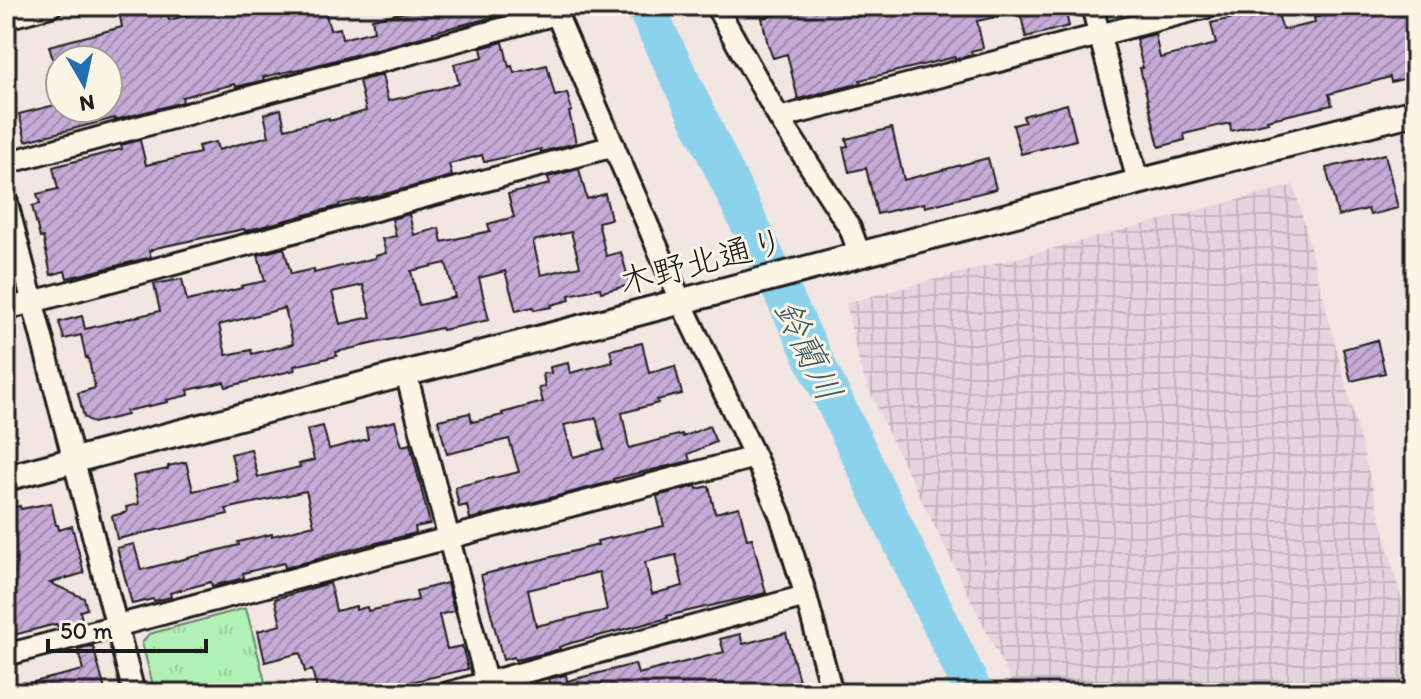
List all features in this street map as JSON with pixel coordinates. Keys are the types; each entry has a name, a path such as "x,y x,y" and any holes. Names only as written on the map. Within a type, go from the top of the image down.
{"street":[{"path":"6,18 51,6"},
{"path":"716,6 779,118 850,228 860,255"},
{"path":"1092,6 1138,182"},
{"path":"779,118 1211,6"},
{"path":"6,163 554,10 681,302 781,517 832,693"},
{"name":"木野北通り","path":"6,478 1415,112"},
{"path":"6,309 614,146"},
{"path":"6,199 134,693"},
{"path":"406,373 488,688"},
{"path":"6,655 755,457"},
{"path":"448,693 488,688 806,596"}],"shaded area":[{"path":"1294,185 1415,652 1415,693 1017,693 887,430 860,368 846,303"}],"green space":[{"path":"246,608 268,693 155,693 142,643 149,634"}],"building":[{"path":"118,6 165,6 169,20 212,9 212,6 324,6 330,30 340,28 342,39 374,31 372,19 434,6 514,6 514,12 263,77 264,80 182,97 183,102 124,118 124,44 57,44 122,27"},
{"path":"772,6 1009,6 1010,14 977,21 983,48 971,51 972,55 860,80 861,83 798,99 787,54 773,58 768,45 762,18 775,15"},
{"path":"1064,6 1069,26 1026,37 1019,8"},
{"path":"1362,6 1415,6 1415,19 1404,21 1415,76 1391,82 1390,77 1329,94 1332,105 1268,122 1231,131 1230,123 1184,134 1185,140 1159,147 1136,39 1155,34 1160,58 1216,44 1211,23 1276,8 1283,30 1315,23 1314,18"},
{"path":"503,42 509,67 512,66 514,73 547,65 555,96 567,93 576,143 484,162 482,155 449,164 452,176 245,231 156,248 149,251 151,257 92,272 67,278 65,271 51,275 32,206 40,204 37,194 58,189 53,167 122,149 121,145 140,140 146,165 200,153 198,146 216,142 218,150 269,136 264,114 281,109 285,129 366,111 359,81 382,75 388,101 459,84 454,64 483,57 481,48"},
{"path":"1067,104 1076,140 1021,154 1013,125 1025,122 1023,116"},
{"path":"44,108 44,124 92,124 26,141 19,114"},
{"path":"892,128 904,180 988,158 996,189 925,207 924,203 877,214 866,168 849,172 843,147 848,146 846,139"},
{"path":"1385,154 1398,208 1370,215 1368,209 1338,216 1326,168"},
{"path":"579,169 587,199 605,194 611,219 598,222 606,256 621,252 630,285 569,295 570,300 552,307 516,311 505,271 479,278 489,320 336,352 337,356 294,366 295,370 226,387 224,382 188,390 189,395 126,411 127,415 93,423 84,417 78,393 95,388 88,357 81,335 64,339 59,322 82,316 85,329 160,311 154,284 182,279 187,301 265,281 258,255 284,248 291,274 314,269 314,273 375,258 386,253 382,239 396,236 392,219 409,214 414,235 439,228 442,242 490,231 488,224 514,217 508,194 550,184 548,177","holes":["571,232 580,266 541,275 533,241","446,263 455,297 419,305 411,271","363,285 371,317 340,324 332,292","285,308 293,344 252,354 251,350 226,355 219,325"]},
{"path":"1377,340 1385,373 1351,381 1343,349"},
{"path":"642,343 649,373 675,366 682,394 622,413 629,448 682,434 683,437 709,426 716,442 688,454 690,461 470,519 467,505 459,507 455,487 519,472 509,439 447,454 438,420 470,413 472,422 543,402 539,388 545,387 543,374 551,373 550,367 568,363 570,373 613,362 610,350","holes":["596,418 604,449 573,457 564,425"]},
{"path":"395,421 402,446 410,444 430,524 415,527 416,533 285,568 284,563 243,573 244,578 212,586 211,582 170,593 171,597 132,604 117,548 134,544 141,570 239,545 238,542 314,525 306,491 226,509 228,514 117,539 112,516 127,512 126,507 139,504 133,476 186,462 193,491 238,481 231,454 251,449 258,477 300,467 299,464 314,460 307,430 323,426 329,449 368,439 366,428"},
{"path":"696,486 697,489 709,486 715,513 739,507 747,539 752,538 766,593 667,616 542,654 503,660 481,575 598,545 597,541 664,526 657,496","holes":["676,555 683,586 652,594 645,562","599,572 607,610 536,626 528,590"]},
{"path":"51,503 59,530 72,526 84,573 50,583 84,598 87,609 80,611 82,620 6,637 6,509"},
{"path":"330,583 336,611 356,606 356,610 367,607 368,611 418,600 416,591 447,583 454,611 439,615 447,649 462,646 468,669 389,687 391,693 318,693 312,670 305,672 300,653 265,662 258,631 281,625 275,599"},
{"path":"786,633 801,688 781,693 543,693 543,687 550,685 548,679 566,675 567,681 635,664 638,674 724,652 720,639 740,634 743,644"},
{"path":"93,646 105,690 95,693 13,693 13,687 83,670 78,650"}],"waterway":[{"name":"鈴蘭川","path":"645,6 974,693"}]}
